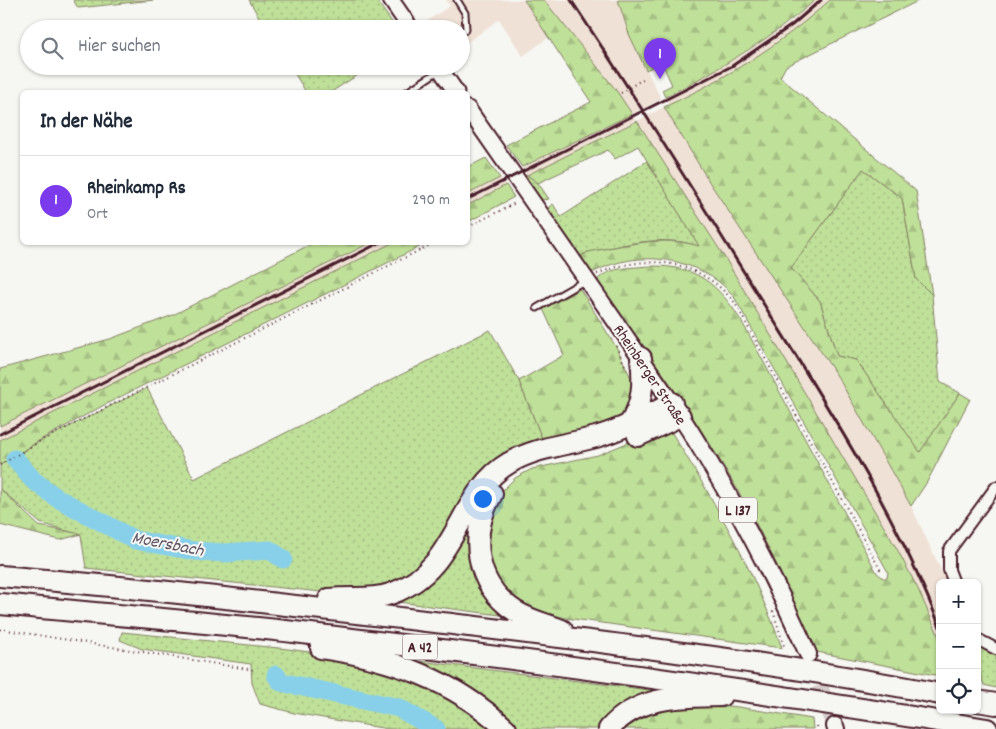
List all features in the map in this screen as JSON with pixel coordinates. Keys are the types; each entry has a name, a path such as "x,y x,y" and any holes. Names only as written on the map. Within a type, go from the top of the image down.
{"highway":[{"path":"628,426 640,405 642,390 641,358"},
{"path":"288,605 333,599 376,597 406,588 434,566 484,486 507,464 537,450 593,438 676,409"},
{"path":"592,640 522,614 501,599 491,588 479,560 477,547 480,520 485,506 502,482 525,466 541,460 611,447 676,409"},
{"name":"A 42","path":"0,576 288,605 592,640 755,662 936,693"},
{"name":"A 42","path":"0,604 242,627 486,655 781,695 987,729"},
{"path":"242,627 287,644 361,655 396,663 427,675 460,693 506,729"},
{"path":"609,729 631,710 664,698 781,695"},
{"path":"981,702 996,704"}],"main road":[{"path":"391,0 405,20"},
{"path":"444,75 455,90"},
{"name":"Rheinberger Straße","path":"470,112 676,409 753,538 808,654"}],"street":[{"path":"953,579 948,564 949,551 996,487"},
{"path":"981,641 996,649"}],"lane":[{"path":"457,0 465,13 465,20"},
{"path":"410,90 434,75"},
{"path":"537,308 586,280"}],"path":[{"path":"621,93 646,77"},
{"path":"470,225 519,201"},
{"path":"0,465 42,440 430,245"},
{"path":"586,280 617,267 636,264 669,263 684,266 705,275 726,292 735,304 881,571"},
{"path":"0,629 254,670"}],"shaded area":[{"path":"446,0 524,0 549,37 523,56 499,19 470,40 470,20 429,20 450,6"},
{"path":"544,0 618,0 629,34 661,99 632,114 616,90"},
{"path":"815,0 830,0 799,27 762,54 730,74 669,105 665,97 744,54 792,21"},
{"path":"664,107 710,183 839,379 911,506 945,579 936,579 936,631 918,589 897,549 725,258 637,121"},
{"path":"632,114 636,121 527,175 522,167"},
{"path":"500,178 506,185 470,204 470,193"},
{"path":"366,245 388,245 0,440 0,426"}],"green space":[{"path":"73,0 153,0 78,8"},
{"path":"249,0 376,0 390,20 261,20"},
{"path":"524,0 544,0 616,90 632,114 522,167 506,145 591,102"},
{"path":"618,0 815,0 762,41 705,76 665,97 662,90 672,85 662,63 646,70 629,34"},
{"path":"830,0 920,0 786,66 780,77 916,191 932,295 916,279 902,198 863,169 791,268 820,301 837,356 856,360 920,452 960,393 970,399 927,482 911,506 839,379 710,183 664,107 709,85 751,60 792,32"},
{"path":"296,75 358,75 334,90 305,90"},
{"path":"637,121 725,258 897,549 918,589 936,630 936,675 817,652 785,582 739,492 680,399 599,285 598,279 606,273 616,270 657,266 690,272 716,288 727,300 747,331 877,573 883,578 887,578 888,572 733,295 719,282 703,272 668,260 630,260 594,272 590,271 579,257 588,252 644,242 671,241 699,246 638,146 615,159 608,150 538,183 527,175"},
{"path":"486,158 500,178 470,193 470,166"},
{"path":"647,161 700,247 672,241 644,242 588,252 579,257 548,211 549,207 553,204 561,217"},
{"path":"863,169 902,198 916,279 932,295 940,382 960,393 920,453 856,360 837,356 820,301 791,268"},
{"path":"527,175 538,183 549,199 541,200 524,177"},
{"path":"506,185 514,197 470,221 470,204"},
{"path":"309,245 366,245 0,426 0,369 110,339 173,315"},
{"path":"388,245 423,245 106,404 42,439 0,465 0,440"},
{"path":"580,289 618,350 635,387 626,416 610,426 543,441 519,381 564,355 543,309"},
{"path":"490,330 519,381 543,441 503,458 433,554 411,576 375,591 322,592 86,568 81,535 40,523 0,489 0,465 42,440 147,388 194,479"},
{"path":"670,430 746,563 782,648 566,618 525,607 509,597 486,562 484,545 497,496 515,478 532,469 598,455 656,431"},
{"path":"0,489 39,526 81,534 60,540 0,525"},
{"path":"473,511 516,617 382,600 413,586"},
{"path":"122,632 288,649 357,659 415,677 497,729 388,729 294,713 260,704 252,683 251,664 142,649 120,640"},
{"path":"981,641 996,649 996,688 984,685 981,676"},
{"path":"404,659 665,692 601,729 513,729"},
{"path":"679,701 738,707 812,719 813,729 616,729 649,709"}],"waterway":[{"name":"Moersbach","path":"15,459 33,480 57,498 135,540 194,551 224,553 270,550 283,559"},
{"name":"Moersbach","path":"276,675 281,682 399,708 436,729"}],"tunnel":[{"path":"811,663 835,726"}],"railway":[{"path":"571,0 668,150 836,421 902,542 939,624"},
{"path":"470,198 732,66 792,25 821,0"},
{"path":"0,434 375,245"}],"place":[{"name":"Rheinkamp Rs","path":"660,79"}]}
